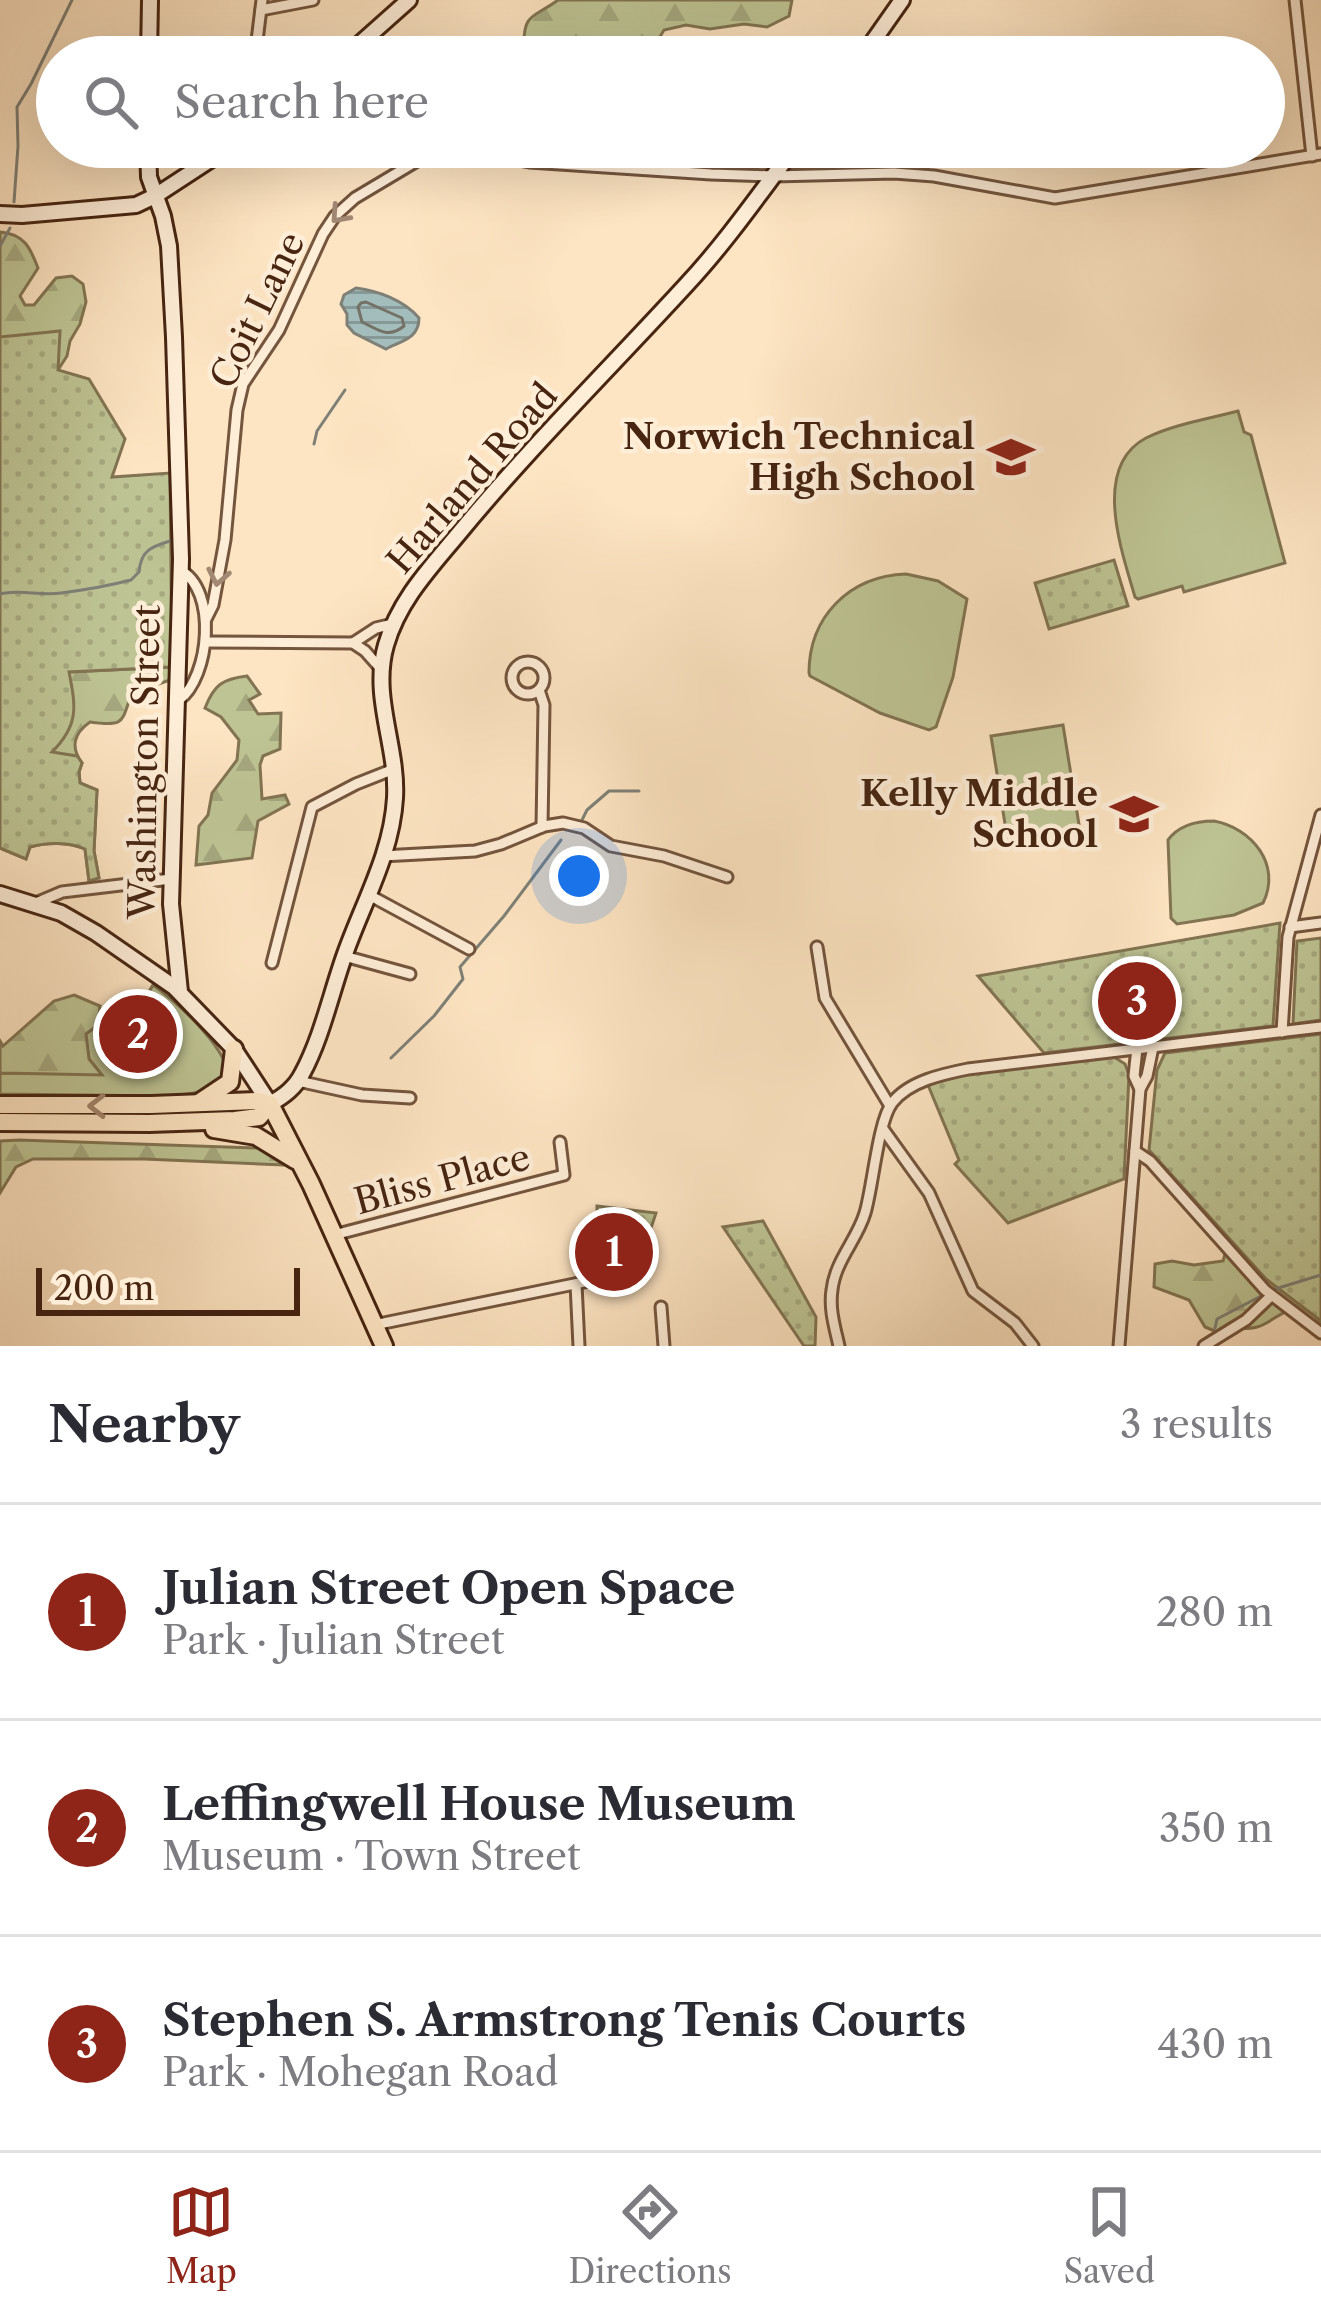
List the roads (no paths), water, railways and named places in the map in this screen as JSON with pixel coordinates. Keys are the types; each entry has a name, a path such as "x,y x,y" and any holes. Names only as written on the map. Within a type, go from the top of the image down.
{"highway":[{"path":"194,1104 228,1084 234,1049"},
{"path":"0,1122 251,1119 270,1104"},
{"path":"0,1105 270,1104 384,1346"},
{"path":"149,1123 167,1130 247,1133 302,1166"}],"main road":[{"path":"149,36 150,0"},
{"path":"369,36 410,0"},
{"path":"877,36 902,0"},
{"name":"Washington Street","path":"149,168 170,246 180,570 171,879 180,992"},
{"path":"0,214 136,205 198,168"},
{"name":"Harland Road","path":"270,1104 298,1081 309,1060 382,856 394,809 394,770 381,669 393,624 415,587 481,507 695,275 779,168"},
{"path":"0,894 61,913 180,992 234,1049 270,1104"}],"street":[{"path":"258,36 262,5 313,0"},
{"path":"1285,160 1316,155 1295,0"},
{"name":"Coit Lane","path":"206,619 212,610 225,540 242,388 278,330 335,216 406,168"},
{"path":"634,168 773,176 894,173 1055,198 1237,168"},
{"path":"178,700 190,688 207,642 206,619 191,577 180,570"},
{"path":"353,643 376,628 393,624"},
{"path":"207,642 353,643 381,669"},
{"path":"539,690 544,705 542,826"},
{"path":"272,963 312,807 394,770"},
{"path":"1282,1032 1290,927 1321,814"},
{"path":"382,856 467,852 558,823 577,825 607,845 664,856 727,877"},
{"path":"36,903 62,892 171,879"},
{"path":"369,895 469,950"},
{"path":"1290,927 1321,923"},
{"path":"817,947 825,998 890,1106"},
{"path":"344,956 410,974"},
{"path":"839,1346 832,1285 864,1216 890,1106 910,1088 957,1071 1321,1027"},
{"path":"1119,1346 1140,1089 1153,1047"},
{"path":"1137,1048 1134,1076 1140,1089"},
{"path":"298,1081 362,1095 410,1098"},
{"path":"883,1129 929,1193 973,1291 1015,1323 1033,1346"},
{"name":"Bliss Place","path":"334,1235 564,1175 560,1142"},
{"path":"1135,1151 1150,1161 1271,1296 1321,1333"},
{"path":"374,1324 589,1281"},
{"path":"575,1284 579,1346"},
{"path":"1207,1345 1246,1320 1271,1296"},
{"path":"661,1307 664,1346"}],"water":[{"path":"356,288 406,306 419,318 416,331 386,349 354,333 341,304 344,295"}],"waterway":[{"path":"54,36 72,0"},
{"path":"14,202 17,107 36,74"},
{"path":"0,246 10,228"},
{"path":"314,444 317,431 345,390"},
{"path":"0,594 61,593 131,580 148,551 170,541"},
{"path":"582,820 609,791 639,791"},
{"path":"391,1058 463,979 460,967 561,840"},
{"path":"1275,1289 1321,1275"},
{"path":"1215,1328 1217,1319 1261,1296"}],"place":[{"name":"Norwich Technical High School","path":"1011,457"},
{"name":"Kelly Middle School","path":"1134,814"},
{"name":"Stephen S. Armstrong Tenis Courts","path":"1137,1001"},
{"name":"Leffingwell House Museum","path":"138,1034"},
{"name":"Julian Street Open Space","path":"614,1252"}]}
